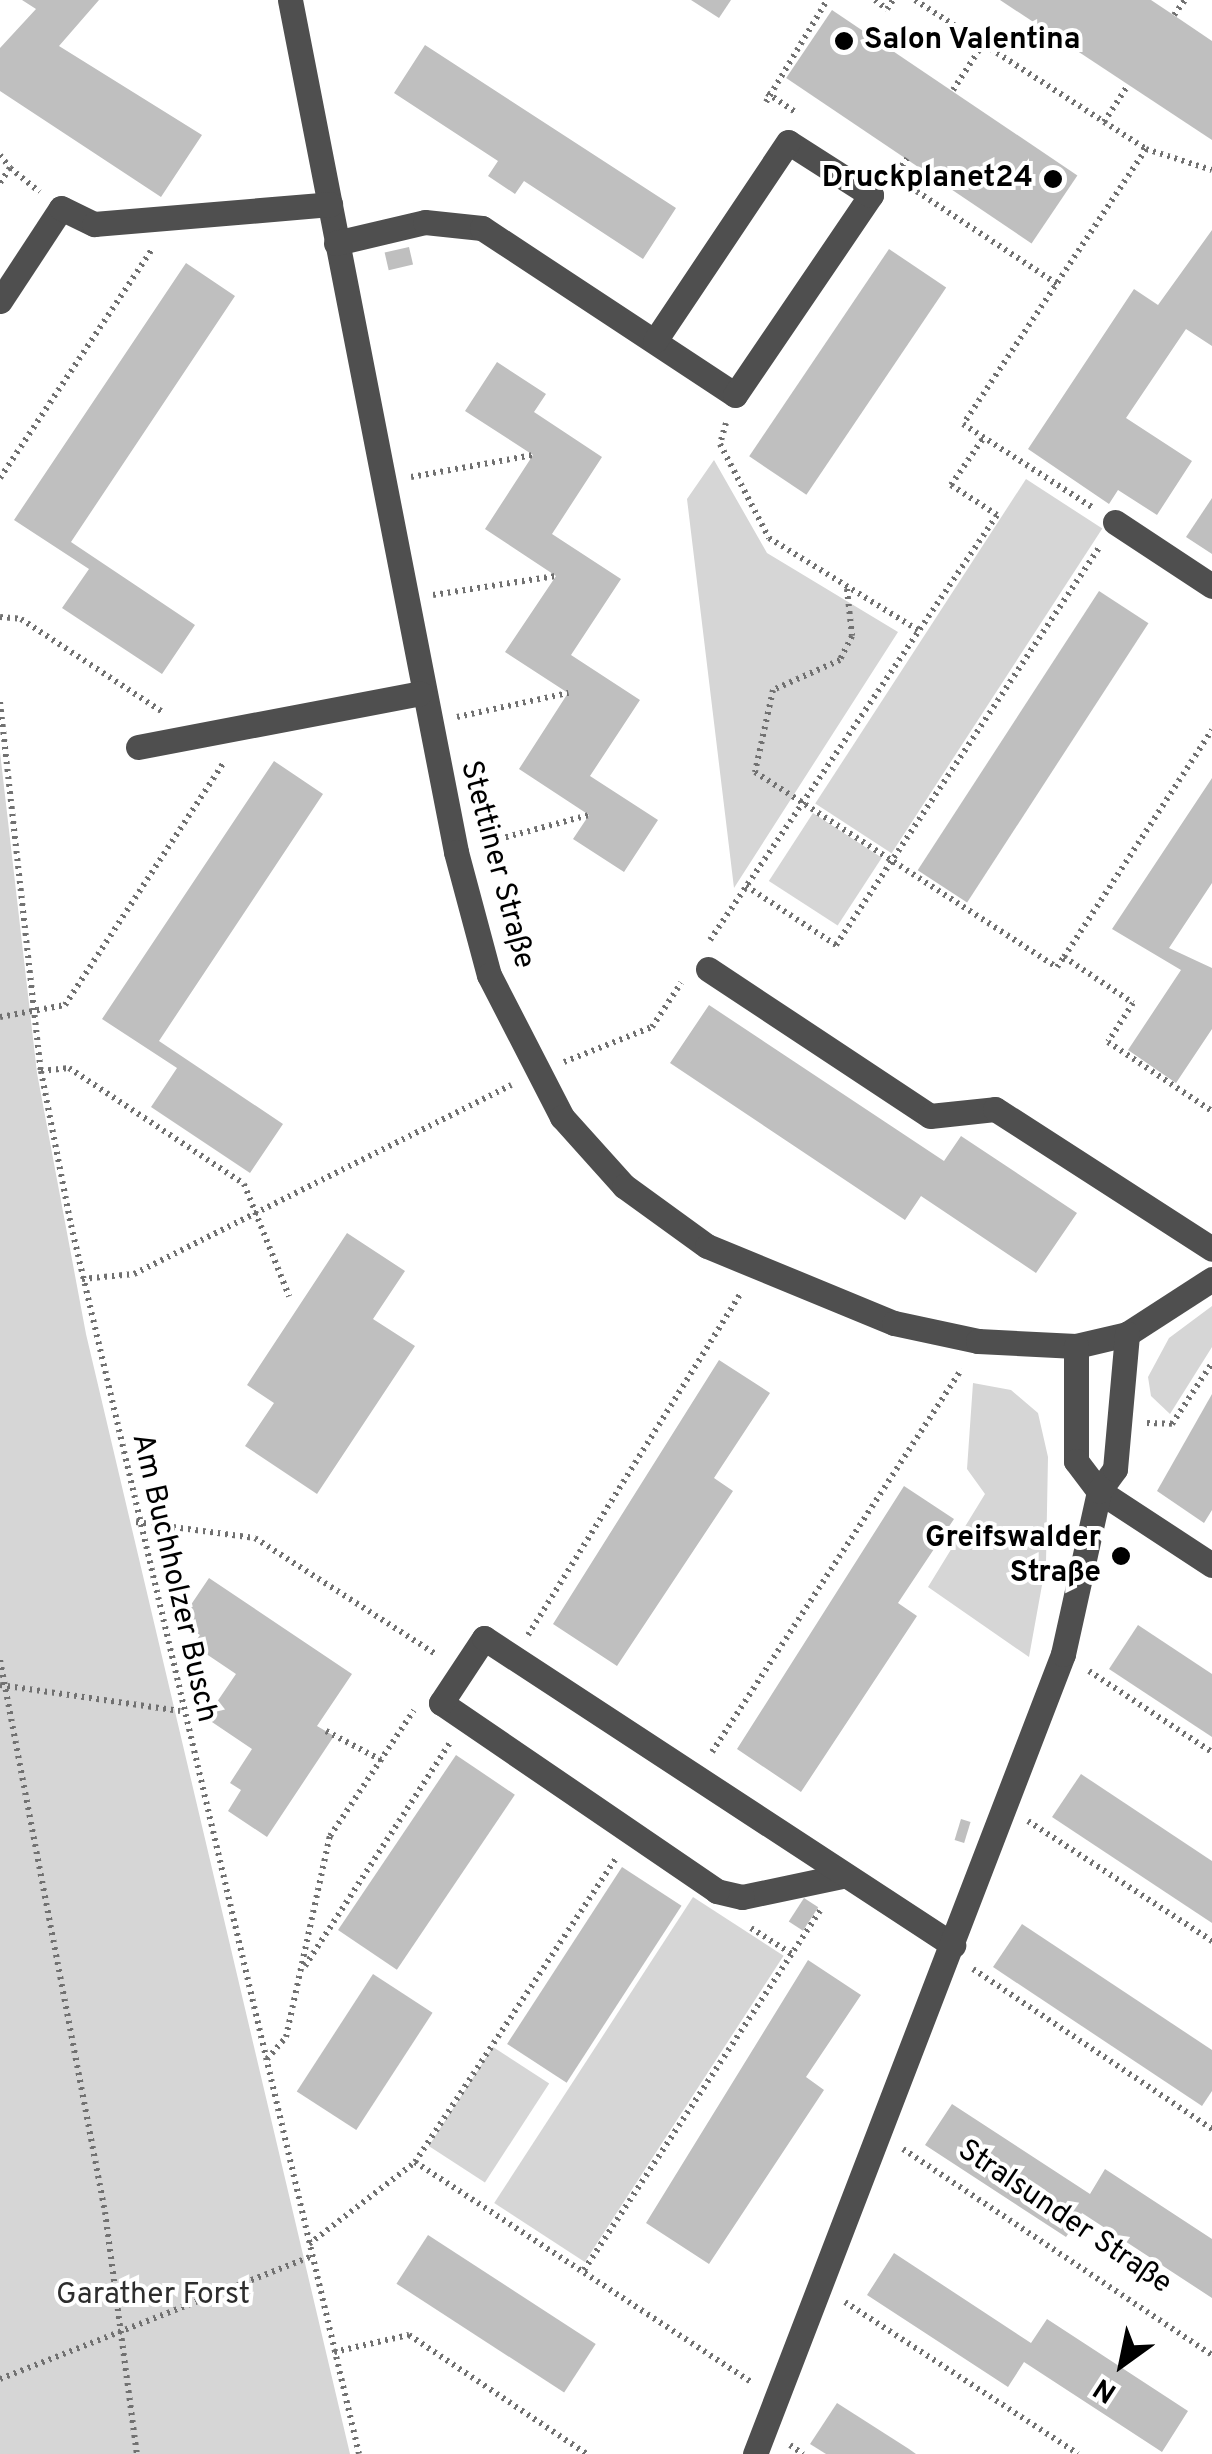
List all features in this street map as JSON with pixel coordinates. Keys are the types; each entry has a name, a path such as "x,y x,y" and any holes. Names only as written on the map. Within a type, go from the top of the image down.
{"street":[{"name":"Stettiner Straße","path":"290,0 420,693 456,852 489,975 562,1117 636,1196 754,1272 849,1311 978,1341 1076,1346 1127,1334 1212,1279"},
{"path":"336,243 454,219 735,395 872,195 788,142 655,342"},
{"path":"0,301 61,208 94,224 330,204"},
{"path":"1115,522 1212,586"},
{"path":"138,747 420,693"},
{"path":"708,970 930,1116 995,1109 1212,1249"},
{"path":"755,2454 1063,1654 1099,1491 1115,1469 1127,1334"},
{"path":"1076,1346 1076,1461 1099,1491 1212,1565"},
{"path":"842,1876 742,1896 717,1891 441,1703 484,1638 514,1657 694,1778 842,1876 952,1950"}],"path":[{"path":"815,125 766,98 827,0"},
{"path":"874,0 888,8 893,0"},
{"path":"915,0 1146,149 1212,170"},
{"path":"1174,16 1185,0"},
{"path":"953,90 983,44"},
{"path":"1104,122 1128,85"},
{"path":"746,886 836,945 1115,522 963,424 1146,149"},
{"path":"0,155 10,168 0,183"},
{"path":"879,167 1057,284"},
{"path":"0,478 173,218"},
{"path":"735,395 720,444 769,538 918,630 997,514 951,485 984,437"},
{"path":"383,482 533,455"},
{"path":"404,599 556,576"},
{"path":"847,589 852,636 840,660 773,690 752,759 755,772 1057,967 1212,730"},
{"path":"0,617 21,619 161,710 167,742"},
{"path":"426,723 568,693"},
{"name":"Am Buchholzer Busch","path":"0,702 41,1071 136,1522 359,2454"},
{"path":"0,1017 65,1005 247,727"},
{"path":"456,852 588,815"},
{"path":"1064,957 1133,1003 1108,1042 1212,1111"},
{"path":"41,1071 69,1068 244,1184 289,1296"},
{"path":"514,1657 754,1272"},
{"path":"694,1778 978,1341"},
{"path":"136,1522 255,1538 446,1660"},
{"path":"1063,1654 1212,1752"},
{"path":"0,1660 1,1685 105,2212 117,2340 137,2454"},
{"path":"1,1685 180,1711"},
{"path":"267,2060 286,2036 330,1836 426,1692"},
{"path":"303,1970 465,1719"},
{"path":"326,1731 381,1760"},
{"path":"1006,1806 1212,1941"},
{"path":"309,2244 415,2162 632,1833"},
{"path":"584,2270 842,1876"},
{"path":"952,1950 1212,2129"},
{"name":"Stralsunder Straße","path":"881,2134 1212,2355"},
{"path":"415,2162 775,2398"},
{"path":"0,2379 117,2340 312,2256"},
{"path":"819,2286 1078,2454"},
{"path":"334,2352 409,2335 587,2454"}],"green space":[{"path":"714,460 767,553 898,632 734,888 687,499"},
{"path":"1026,479 1102,529 892,853 815,804"},
{"name":"Garather Forst","path":"0,752 37,1073 86,1334 350,2454 0,2454"},
{"path":"813,813 882,858 838,926 769,881"},
{"path":"1212,1306 1212,1347 1170,1414 1151,1396 1148,1377 1169,1338"},
{"path":"973,1383 1011,1390 1038,1413 1048,1457 1046,1563 1029,1657 928,1587 985,1494 967,1469"},
{"path":"693,1897 784,1956 585,2262 494,2203"},
{"path":"493,2047 549,2083 485,2182 429,2146"}],"building":[{"path":"22,0 99,0 59,46 202,135 161,197 0,91 0,48 36,9"},
{"path":"691,0 731,0 719,18"},
{"path":"1000,0 1151,0 1212,41 1212,140"},
{"path":"832,10 1077,176 1032,244 786,78"},
{"path":"425,45 676,208 643,259 524,181 515,194 488,176 498,161 394,93"},
{"path":"1212,230 1212,346 1186,329 1126,418 1192,461 1157,515 1118,490 1109,504 1028,449 1134,289 1158,305"},
{"path":"409,247 413,265 389,270 385,253"},
{"path":"889,249 946,288 806,495 749,456"},
{"path":"186,263 235,296 71,542 195,625 162,674 62,608 89,569 14,520"},
{"path":"497,362 546,394 534,412 602,457 552,534 621,579 571,655 640,700 590,776 658,820 624,872 573,839 589,815 519,769 568,693 505,652 556,576 485,529 533,455 465,411"},
{"path":"1212,498 1212,554 1186,537"},
{"path":"1099,591 1148,623 967,902 918,870"},
{"path":"274,761 323,794 159,1041 283,1124 250,1173 151,1107 177,1068 102,1019"},
{"path":"1212,778 1212,883 1169,948 1212,968 1212,1029 1176,1083 1128,1050 1181,970 1112,929"},
{"path":"709,1005 944,1161 961,1136 1077,1213 1036,1273 921,1196 905,1220 670,1063"},
{"path":"347,1233 405,1271 373,1319 415,1346 317,1494 245,1446 274,1403 247,1385"},
{"path":"719,1360 770,1393 714,1478 733,1491 617,1666 553,1624"},
{"path":"1212,1394 1212,1510 1204,1523 1157,1491"},
{"path":"904,1486 954,1519 898,1603 917,1616 801,1792 737,1749"},
{"path":"209,1578 352,1674 317,1726 334,1736 267,1837 228,1811 241,1790 230,1783 252,1749 206,1718 236,1674 193,1645 200,1635 180,1621"},
{"path":"1138,1625 1212,1674 1212,1737 1109,1669"},
{"path":"456,1755 515,1795 397,1970 338,1930"},
{"path":"1081,1774 1212,1861 1212,1923 1052,1817"},
{"path":"961,1819 971,1822 964,1843 955,1840"},
{"path":"622,1867 682,1906 567,2083 507,2044"},
{"path":"804,1898 818,1907 803,1931 789,1921"},
{"path":"1022,1924 1212,2050 1212,2091 1202,2106 993,1967"},
{"path":"808,1960 861,1995 806,2077 824,2090 709,2264 646,2223"},
{"path":"373,1974 433,2013 356,2130 297,2091"},
{"path":"952,2104 1090,2194 1105,2169 1212,2239 1212,2298 1082,2213 1066,2237 925,2145"},
{"path":"428,2235 596,2344 564,2393 396,2284"},
{"path":"894,2253 1031,2343 1047,2319 1188,2411 1162,2452 1024,2362 1008,2387 867,2295"},
{"path":"837,2403 916,2454 826,2454 810,2444"}],"place":[{"name":"Salon Valentina","path":"844,41"},
{"name":"Druckplanet24","path":"1053,179"},
{"name":"Greifswalder Straße","path":"1121,1556"}]}
